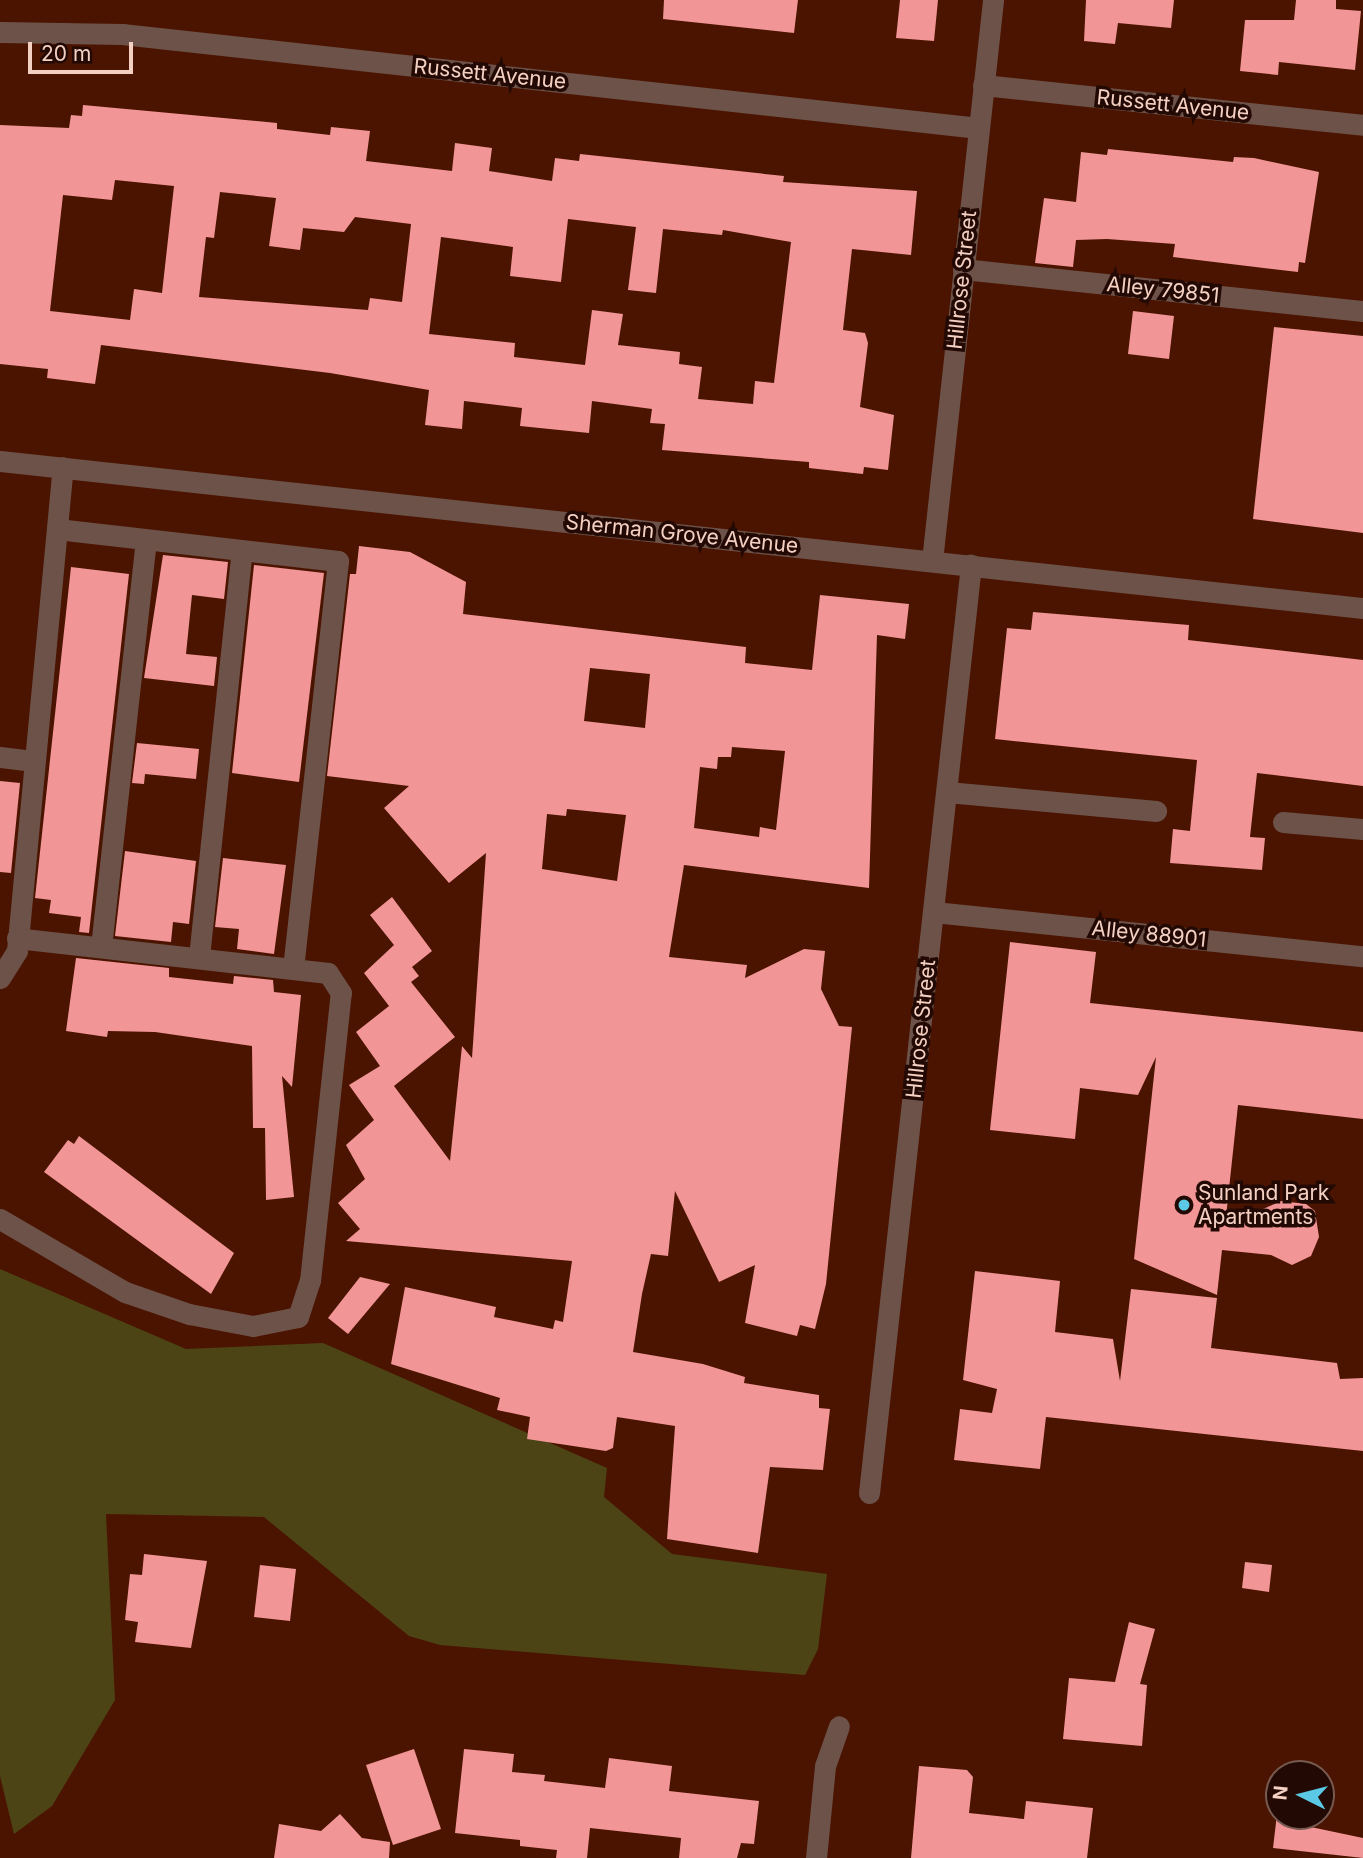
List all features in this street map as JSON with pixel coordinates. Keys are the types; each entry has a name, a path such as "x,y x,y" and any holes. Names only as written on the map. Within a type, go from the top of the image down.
{"street":[{"name":"Hillrose Street","path":"932,561 993,0"},
{"name":"Russett Avenue","path":"0,33 122,34 979,128"},
{"name":"Russett Avenue","path":"983,85 1363,125"},
{"name":"Alley 79851","path":"963,269 1363,311"},
{"name":"Sherman Grove Avenue","path":"0,461 1363,608"},
{"path":"0,978 12,964 17,938 63,467"},
{"path":"57,529 338,561 293,970"},
{"path":"101,947 146,539"},
{"path":"199,957 242,551"},
{"name":"Hillrose Street","path":"869,1493 971,565"},
{"path":"0,757 34,761"},
{"path":"947,792 1156,811"},
{"path":"1283,821 1363,829"},
{"name":"Alley 88901","path":"934,912 1363,956"},
{"path":"0,1219 125,1292 190,1314 253,1326 275,1326 298,1317 310,1281 341,988 328,973 17,938"},
{"path":"816,1858 825,1766 839,1726"}],"shaded area":[{"path":"0,1269 186,1349 323,1343 607,1468 604,1497 672,1554 827,1574 818,1649 805,1675 440,1645 409,1636 264,1517 106,1514 115,1700 52,1806 14,1834 0,1776"}],"building":[{"path":"664,0 798,0 794,33 663,19"},
{"path":"900,0 938,0 934,41 896,38"},
{"path":"1086,0 1174,0 1171,28 1118,23 1115,44 1084,41"},
{"path":"1296,0 1336,0 1336,9 1361,11 1355,70 1279,62 1278,75 1240,71 1245,20 1294,20"},
{"path":"83,105 277,123 277,129 330,135 331,127 370,131 366,161 452,171 455,143 492,148 489,171 552,181 555,158 579,161 580,154 784,176 783,182 917,191 911,255 852,249 843,330 865,333 868,343 860,407 894,415 888,470 864,467 863,474 809,468 809,462 662,450 665,424 650,423 652,409 592,401 589,433 520,426 522,408 464,401 462,429 425,425 429,390 330,373 101,345 95,384 47,378 48,369 0,364 0,125 69,128 71,115 82,116","holes":["115,180 174,186 162,293 134,289 130,320 50,311 63,195 112,200","220,192 276,198 269,246 300,250 303,228 344,232 355,217 411,224 402,302 370,298 368,310 199,297 206,237 214,238","568,219 636,227 628,290 656,293 663,229 722,235 723,230 791,242 774,383 755,381 753,404 698,399 702,367 679,364 680,352 618,345 623,314 592,310 585,365 514,357 515,343 429,334 441,237 513,247 510,276 561,282"]},
{"path":"1108,149 1233,162 1234,157 1254,158 1319,172 1305,263 1299,262 1298,272 1173,257 1175,244 1107,239 1076,240 1073,267 1035,263 1044,198 1076,202 1081,152 1107,155"},
{"path":"1133,311 1174,316 1169,359 1128,354"},
{"path":"1274,327 1363,336 1363,533 1253,519"},
{"path":"359,546 410,552 466,582 463,614 746,647 745,663 812,670 820,595 909,604 905,639 877,635 869,888 684,865 669,957 747,965 745,978 804,949 825,951 821,989 839,1026 852,1027 826,1284 815,1329 800,1325 797,1336 745,1323 755,1265 719,1282 675,1191 668,1256 651,1254 642,1294 633,1352 703,1364 745,1377 744,1383 819,1395 819,1408 830,1409 823,1470 770,1467 758,1553 667,1539 675,1426 617,1417 613,1448 606,1451 527,1439 530,1417 497,1410 500,1398 391,1364 405,1287 496,1307 494,1317 553,1329 555,1320 563,1322 572,1261 346,1241 360,1229 338,1203 365,1179 346,1145 374,1120 349,1085 380,1066 356,1032 389,1006 364,973 394,945 370,915 392,897 432,951 412,967 419,976 411,982 455,1037 394,1086 450,1161 462,1046 472,1058 486,853 449,883 384,808 409,786 327,776 350,574 356,574","holes":["590,668 650,674 645,728 584,721","732,747 785,751 776,830 760,827 759,837 694,828 700,767 717,769 718,757 731,757","567,809 626,815 617,881 542,869 547,814 566,816"]},
{"path":"163,555 228,562 224,599 192,595 186,654 217,657 214,686 144,678"},
{"path":"254,565 324,573 299,782 232,773"},
{"path":"71,567 129,574 89,933 79,932 81,917 49,913 51,900 35,898"},
{"path":"1033,612 1189,625 1188,640 1363,660 1363,786 1257,773 1250,837 1265,838 1262,870 1170,863 1173,829 1190,831 1197,760 995,739 1007,628 1031,630"},
{"path":"137,743 199,749 196,779 145,774 144,784 132,783"},
{"path":"0,781 20,783 11,873 0,872"},
{"path":"125,851 196,861 189,924 173,922 171,942 115,936"},
{"path":"223,858 286,865 274,954 237,949 239,929 215,927"},
{"path":"1010,942 1096,952 1090,1003 1363,1032 1363,1119 1238,1105 1225,1226 1281,1201 1306,1204 1315,1211 1319,1237 1311,1256 1292,1265 1271,1255 1222,1250 1217,1295 1134,1259 1156,1057 1138,1095 1080,1088 1075,1139 990,1130"},
{"path":"76,958 169,968 169,977 233,984 234,976 273,980 274,992 301,995 292,1087 282,1076 294,1197 266,1200 265,1128 253,1128 252,1046 155,1032 108,1031 107,1037 66,1031"},
{"path":"79,1136 234,1253 211,1294 44,1172 68,1140 74,1144"},
{"path":"975,1271 1060,1281 1055,1332 1113,1339 1120,1381 1131,1289 1217,1298 1211,1348 1337,1363 1340,1379 1363,1378 1363,1451 1046,1417 1040,1469 954,1460 960,1409 992,1413 997,1389 963,1380"},
{"path":"360,1277 390,1284 348,1334 328,1318"},
{"path":"144,1554 207,1561 191,1648 135,1642 138,1622 125,1620 130,1574 142,1575"},
{"path":"1245,1562 1272,1565 1269,1592 1242,1588"},
{"path":"260,1565 296,1569 290,1621 254,1617"},
{"path":"1129,1622 1155,1629 1140,1684 1147,1685 1142,1746 1063,1739 1069,1678 1115,1682"},
{"path":"414,1749 441,1829 393,1845 366,1765"},
{"path":"464,1749 514,1754 512,1772 545,1775 544,1781 605,1788 609,1758 672,1766 669,1791 759,1801 754,1844 741,1843 737,1858 679,1858 681,1838 590,1828 587,1858 556,1858 557,1850 520,1846 520,1840 455,1833"},
{"path":"919,1766 967,1770 973,1777 969,1813 1024,1819 1026,1801 1093,1808 1087,1858 911,1858"},
{"path":"340,1814 362,1838 390,1842 389,1858 274,1858 279,1824 321,1831"},
{"path":"1275,1830 1325,1830 1363,1838 1363,1858 1273,1848"}],"place":[{"name":"Sunland Park Apartments","path":"1184,1205"}]}
